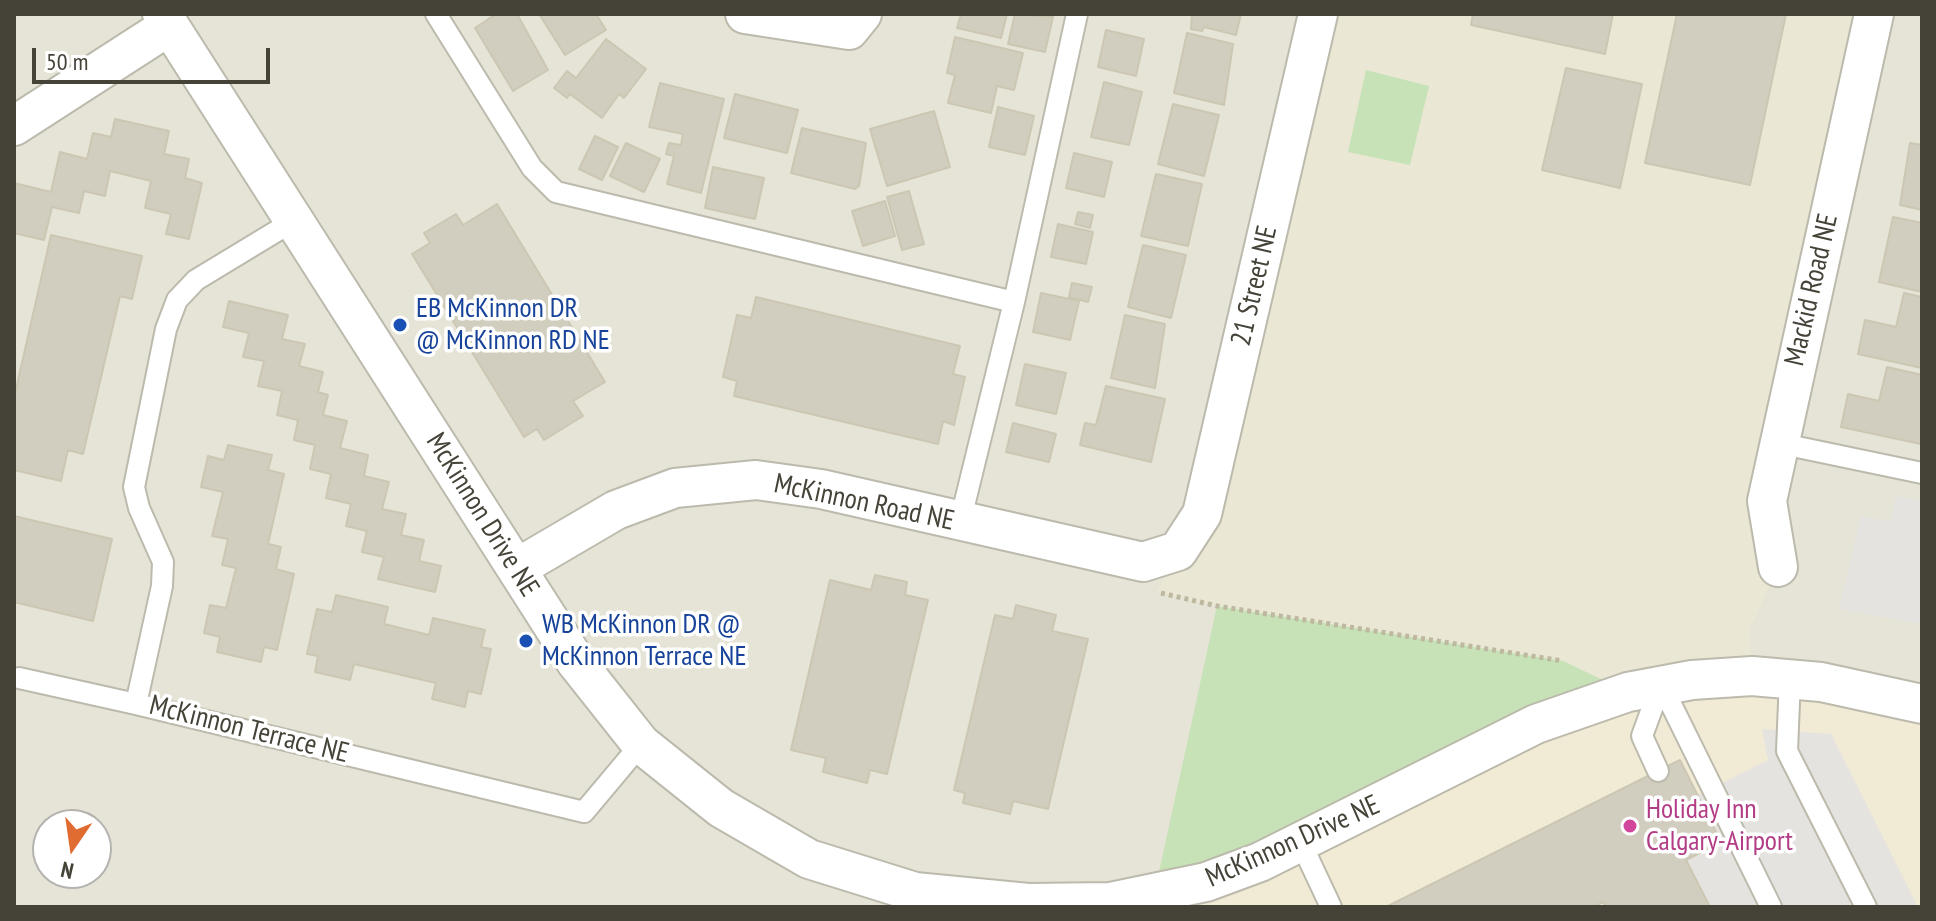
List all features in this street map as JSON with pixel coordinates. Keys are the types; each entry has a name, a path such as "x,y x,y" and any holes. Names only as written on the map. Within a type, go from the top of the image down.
{"street":[{"path":"745,14 849,30 862,14"},
{"name":"21 Street NE","path":"1161,557 1202,514 1318,14"},
{"name":"Mackid Road NE","path":"1778,567 1767,501 1874,14"},
{"path":"14,126 166,20"},
{"name":"McKinnon Drive NE","path":"166,20 576,662 641,744 721,808 809,859 915,892 1028,903 1110,902 1206,882 1301,843 1536,724 1581,706 1661,684 1752,676 1790,678 1922,704"},
{"name":"McKinnon Road NE","path":"517,568 616,510 675,488 756,480 821,489 960,522 1161,557"}],"lane":[{"path":"436,14 532,168 556,192 1014,302"},
{"path":"960,522 1014,302 1077,14"},
{"name":"McKinnon Terrace NE","path":"295,220 196,280 177,300 166,329 134,487 139,508 163,562 162,586 136,704 584,812 641,744"},
{"path":"1778,443 1922,473"},
{"path":"19,678 136,704"},
{"path":"1790,678 1787,751 1866,907"},
{"path":"1658,771 1642,736 1661,684"},
{"path":"1661,684 1713,808 1771,907"},
{"path":"1301,843 1331,907"}],"path":[{"path":"1161,557 1157,592 1217,606 1563,661"}],"shaded area":[{"path":"14,14 1922,14 1922,704 1151,907 14,907"},
{"path":"1319,14 1874,14 1778,443 1778,567 1750,629 1752,676 1628,692 1563,661 1217,606 1157,592 1178,551"},
{"path":"1896,496 1922,502 1922,624 1839,609 1861,516 1891,522"},
{"path":"1661,684 1922,704 1922,907 1151,907"},
{"path":"1762,729 1831,734 1918,907 1710,907 1686,860 1721,841 1698,795 1768,760"}],"green space":[{"path":"1366,70 1429,86 1410,165 1348,152"},
{"path":"1217,606 1563,661 1628,692 1154,895"}],"building":[{"path":"496,14 517,14 548,70 513,91 475,28"},
{"path":"539,14 596,14 606,30 565,55"},
{"path":"961,14 1007,14 1001,38 957,28"},
{"path":"1015,14 1053,17 1045,52 1008,44"},
{"path":"1192,14 1241,14 1236,35 1204,27 1202,31 1191,29"},
{"path":"1473,14 1613,14 1605,54 1471,25"},
{"path":"1677,14 1786,14 1750,185 1645,163"},
{"path":"1106,30 1144,39 1136,76 1098,67"},
{"path":"1187,33 1233,44 1224,105 1174,93"},
{"path":"955,37 1023,53 1014,90 997,86 991,113 948,103 955,75 947,73"},
{"path":"606,39 646,69 624,98 619,94 602,118 570,94 567,98 554,88 567,71 576,78"},
{"path":"1566,68 1642,84 1620,188 1542,170"},
{"path":"1104,82 1142,92 1129,145 1091,137"},
{"path":"660,83 724,99 701,193 667,184 674,156 666,154 669,143 681,145 683,134 649,127"},
{"path":"735,94 798,110 787,153 724,138"},
{"path":"1173,104 1219,115 1204,176 1158,164"},
{"path":"998,107 1034,116 1025,155 989,147"},
{"path":"934,111 950,167 887,186 870,129"},
{"path":"115,119 169,131 164,154 189,159 185,178 202,183 189,239 166,234 171,214 145,208 151,181 110,171 105,196 84,191 79,213 52,207 44,240 14,233 14,183 51,192 60,152 87,159 93,133 111,137"},
{"path":"802,128 866,143 859,186 855,189 791,173"},
{"path":"595,136 618,147 602,180 579,169"},
{"path":"626,143 660,159 644,192 610,176"},
{"path":"1910,143 1922,145 1922,210 1900,205"},
{"path":"1074,153 1112,162 1104,197 1066,188"},
{"path":"713,167 764,178 755,219 705,208"},
{"path":"1156,174 1202,184 1188,246 1141,236"},
{"path":"909,191 924,244 902,250 887,197"},
{"path":"885,201 895,236 863,246 852,211"},
{"path":"497,204 605,382 573,401 583,416 544,440 537,429 524,437 412,254 430,243 424,233 456,214 463,225"},
{"path":"1078,212 1093,215 1090,228 1075,224"},
{"path":"1893,217 1922,223 1922,292 1879,282"},
{"path":"1058,224 1093,232 1086,264 1051,257"},
{"path":"51,235 142,256 132,299 120,296 83,454 68,450 61,481 14,470 14,398"},
{"path":"1143,245 1186,255 1171,318 1128,307"},
{"path":"1072,283 1092,287 1088,302 1069,297"},
{"path":"1041,293 1079,301 1070,340 1033,332"},
{"path":"1904,293 1922,297 1922,368 1858,354 1865,320 1896,327"},
{"path":"756,297 960,346 953,374 965,377 954,425 943,421 938,444 734,396 737,381 723,377 737,315 751,318"},
{"path":"229,301 288,315 282,339 305,344 299,366 323,372 318,392 328,395 323,415 347,421 340,448 368,455 364,476 389,482 382,509 406,514 401,535 424,540 419,561 441,566 435,592 378,579 384,557 362,552 367,531 346,526 351,504 326,498 331,474 310,469 315,445 294,440 298,420 277,415 282,391 258,386 264,361 243,357 249,333 223,327"},
{"path":"1125,315 1165,324 1155,388 1111,378"},
{"path":"1025,364 1066,373 1056,414 1016,405"},
{"path":"1887,367 1922,375 1921,444 1841,427 1848,394 1879,401"},
{"path":"1106,386 1165,399 1151,462 1080,445 1085,423 1096,425"},
{"path":"1013,423 1056,434 1049,462 1006,452"},
{"path":"228,445 272,455 268,470 284,474 268,544 281,547 276,569 294,574 277,650 264,647 261,662 217,652 220,637 204,633 210,605 226,608 236,568 222,565 228,539 212,536 223,492 201,487 208,456 224,460"},
{"path":"14,516 112,539 93,621 14,602"},
{"path":"875,575 907,582 905,595 928,600 887,774 870,770 867,783 823,772 826,758 791,750 830,580 871,590"},
{"path":"336,595 388,607 384,624 429,635 433,618 485,630 481,647 491,649 481,694 468,691 465,707 432,699 436,683 354,664 350,680 315,672 318,656 307,654 317,609 332,612"},
{"path":"1016,605 1056,615 1052,631 1088,639 1048,809 1013,801 1010,814 963,803 965,793 954,790 995,615 1013,619"},
{"name":"Holiday Inn Calgary-Airport","path":"1680,760 1721,842 1686,860 1710,907 1606,907 1603,902 1593,907 1386,907"}],"place":[{"name":"EB McKinnon DR @ McKinnon RD NE","path":"400,325"},
{"name":"WB McKinnon DR @ McKinnon Terrace NE","path":"526,641"},
{"name":"Holiday Inn Calgary-Airport","path":"1630,826"}]}
